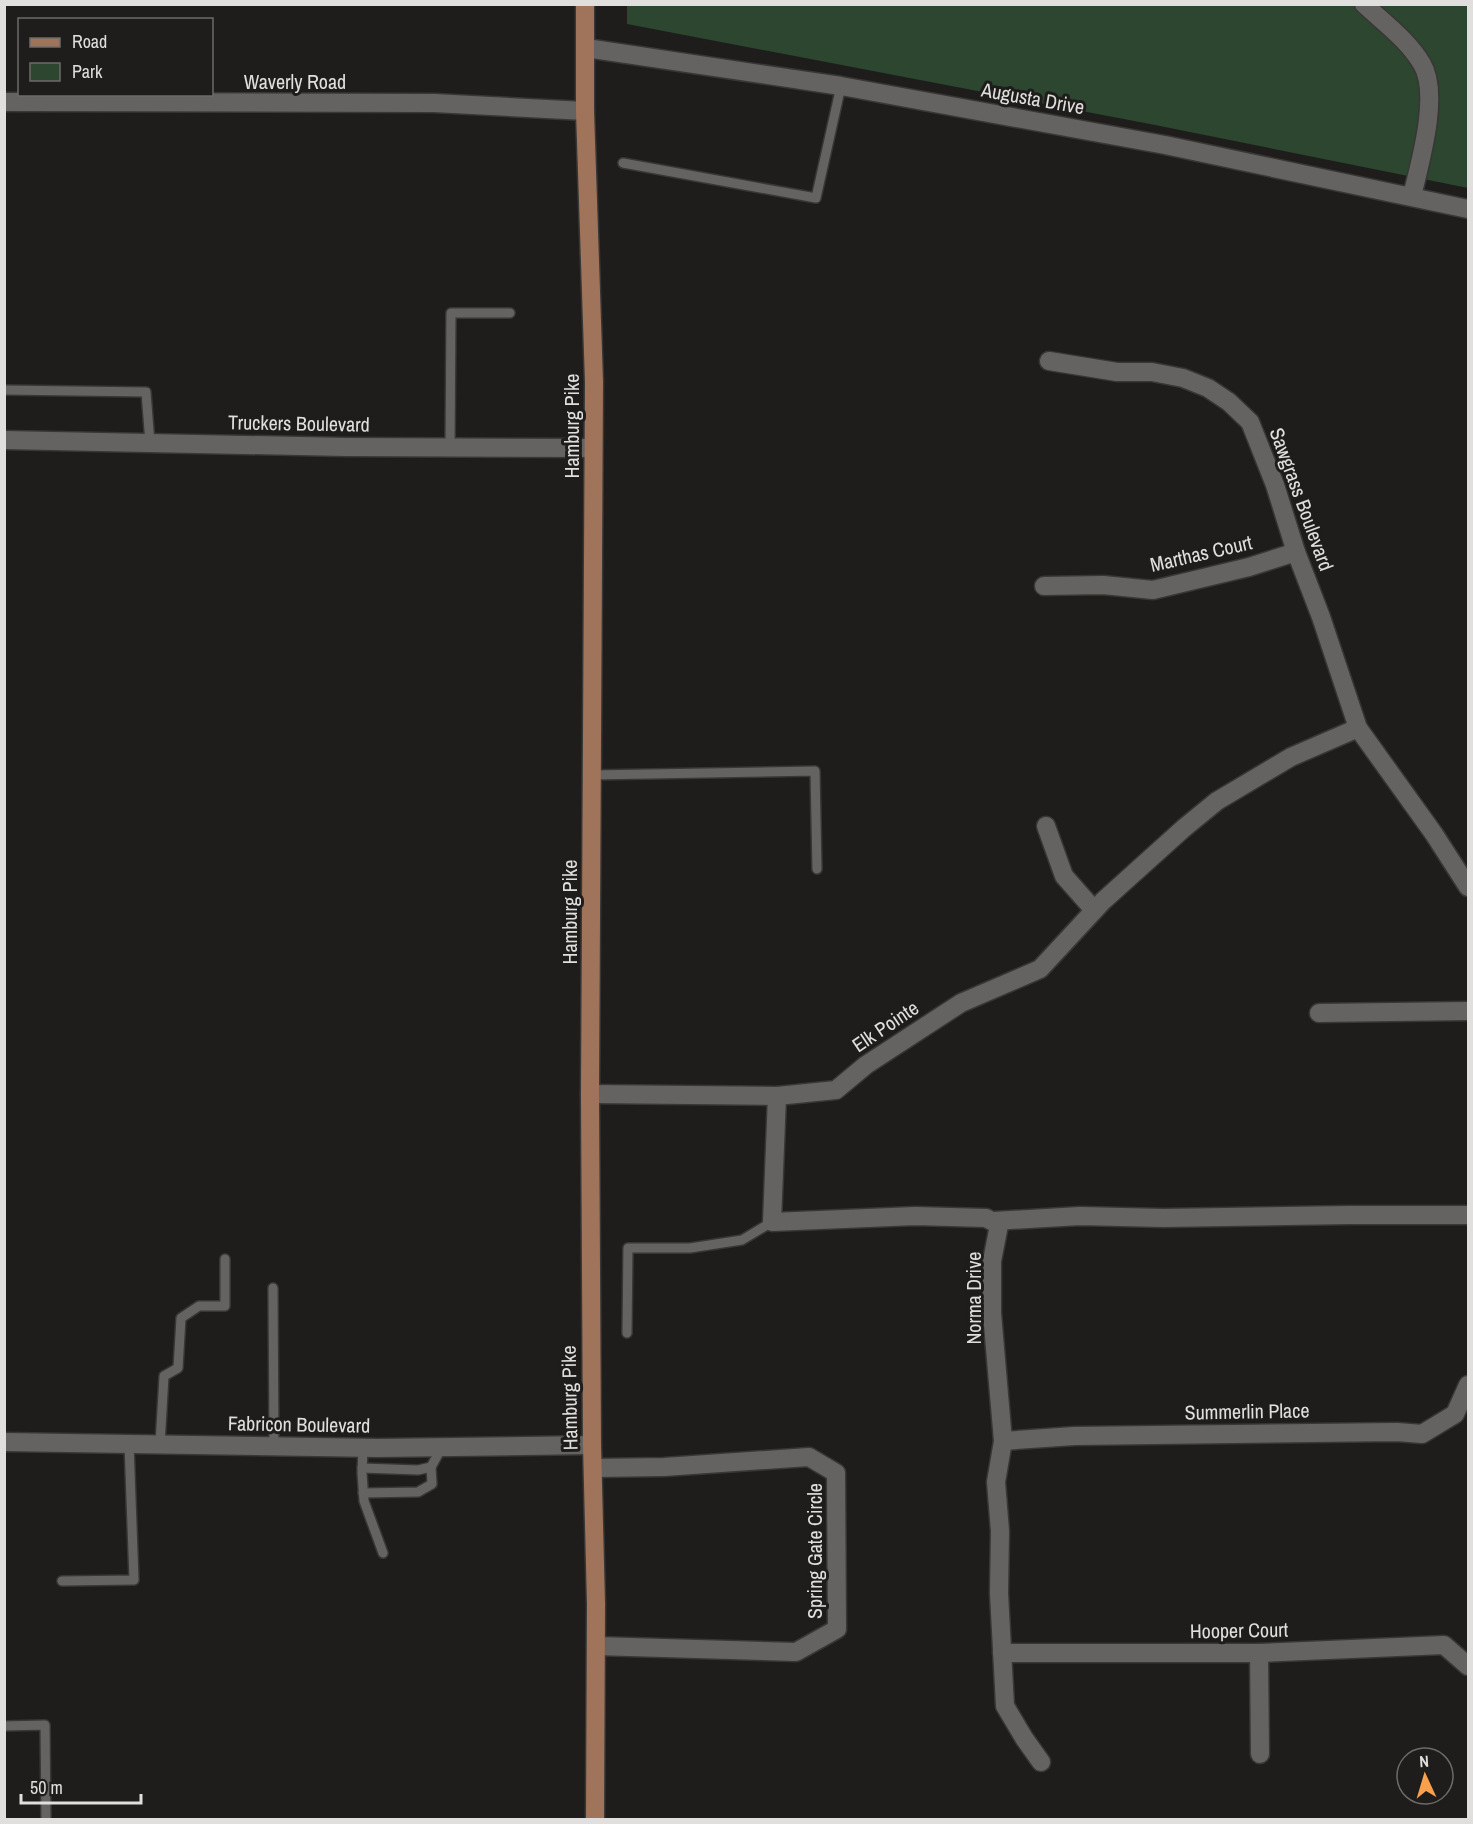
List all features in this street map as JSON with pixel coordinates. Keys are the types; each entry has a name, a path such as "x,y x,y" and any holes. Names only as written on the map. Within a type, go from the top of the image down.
{"main road":[{"name":"Hamburg Pike","path":"585,4 585,111 594,382 590,1094 592,1445 596,1646 595,1820"}],"street":[{"path":"1364,4 1407,44 1424,66 1428,86 1428,112 1425,139 1412,196"},
{"name":"Augusta Drive","path":"586,48 841,86 1165,145 1468,209"},
{"name":"Waverly Road","path":"4,102 434,104 585,111"},
{"name":"Sawgrass Boulevard","path":"1049,361 1117,372 1152,372 1183,378 1208,388 1229,402 1250,422 1275,485 1358,728 1434,834 1468,887"},
{"name":"Truckers Boulevard","path":"4,440 593,448"},
{"name":"Marthas Court","path":"1044,586 1103,585 1153,590 1249,567 1296,552"},
{"name":"Elk Pointe","path":"590,1094 777,1096 836,1090 866,1065 961,1003 1040,969 1094,910 1217,801 1291,758 1358,728"},
{"path":"1046,826 1064,876 1094,910"},
{"path":"1318,1013 1468,1011"},
{"path":"777,1096 772,1222 915,1216 986,1218 994,1221 1080,1216 1163,1218 1468,1215"},
{"name":"Norma Drive","path":"994,1221 999,1225 992,1261 992,1313 1003,1441 996,1482 1000,1532 999,1593 1005,1706 1041,1762"},
{"name":"Summerlin Place","path":"1003,1441 1098,1435 1397,1431 1422,1434 1455,1414 1468,1385"},
{"name":"Fabricon Boulevard","path":"4,1442 363,1448 592,1445"},
{"name":"Spring Gate Circle","path":"593,1468 664,1467 809,1457 836,1473 837,1515 837,1629 796,1653 596,1646"},
{"name":"Hooper Court","path":"1002,1653 1259,1653 1444,1646 1468,1666"},
{"path":"1259,1653 1260,1754"}],"lane":[{"path":"623,163 816,198 841,86"},
{"path":"450,447 452,313 510,313"},
{"path":"4,390 146,392 150,443"},
{"path":"592,775 815,771 817,869"},
{"path":"627,1333 628,1248 690,1248 742,1240 772,1222"},
{"path":"160,1444 164,1376 178,1368 181,1318 199,1306 225,1306 225,1259"},
{"path":"273,1288 274,1446"},
{"path":"62,1581 134,1580 129,1443"},
{"path":"363,1493 418,1492 432,1484 431,1467 442,1447"},
{"path":"363,1448 364,1501 383,1553"},
{"path":"362,1468 418,1470 431,1467"},
{"path":"4,1726 45,1725 46,1820"}],"green space":[{"path":"627,5 1468,5 1468,188 1150,124 627,24"}]}
